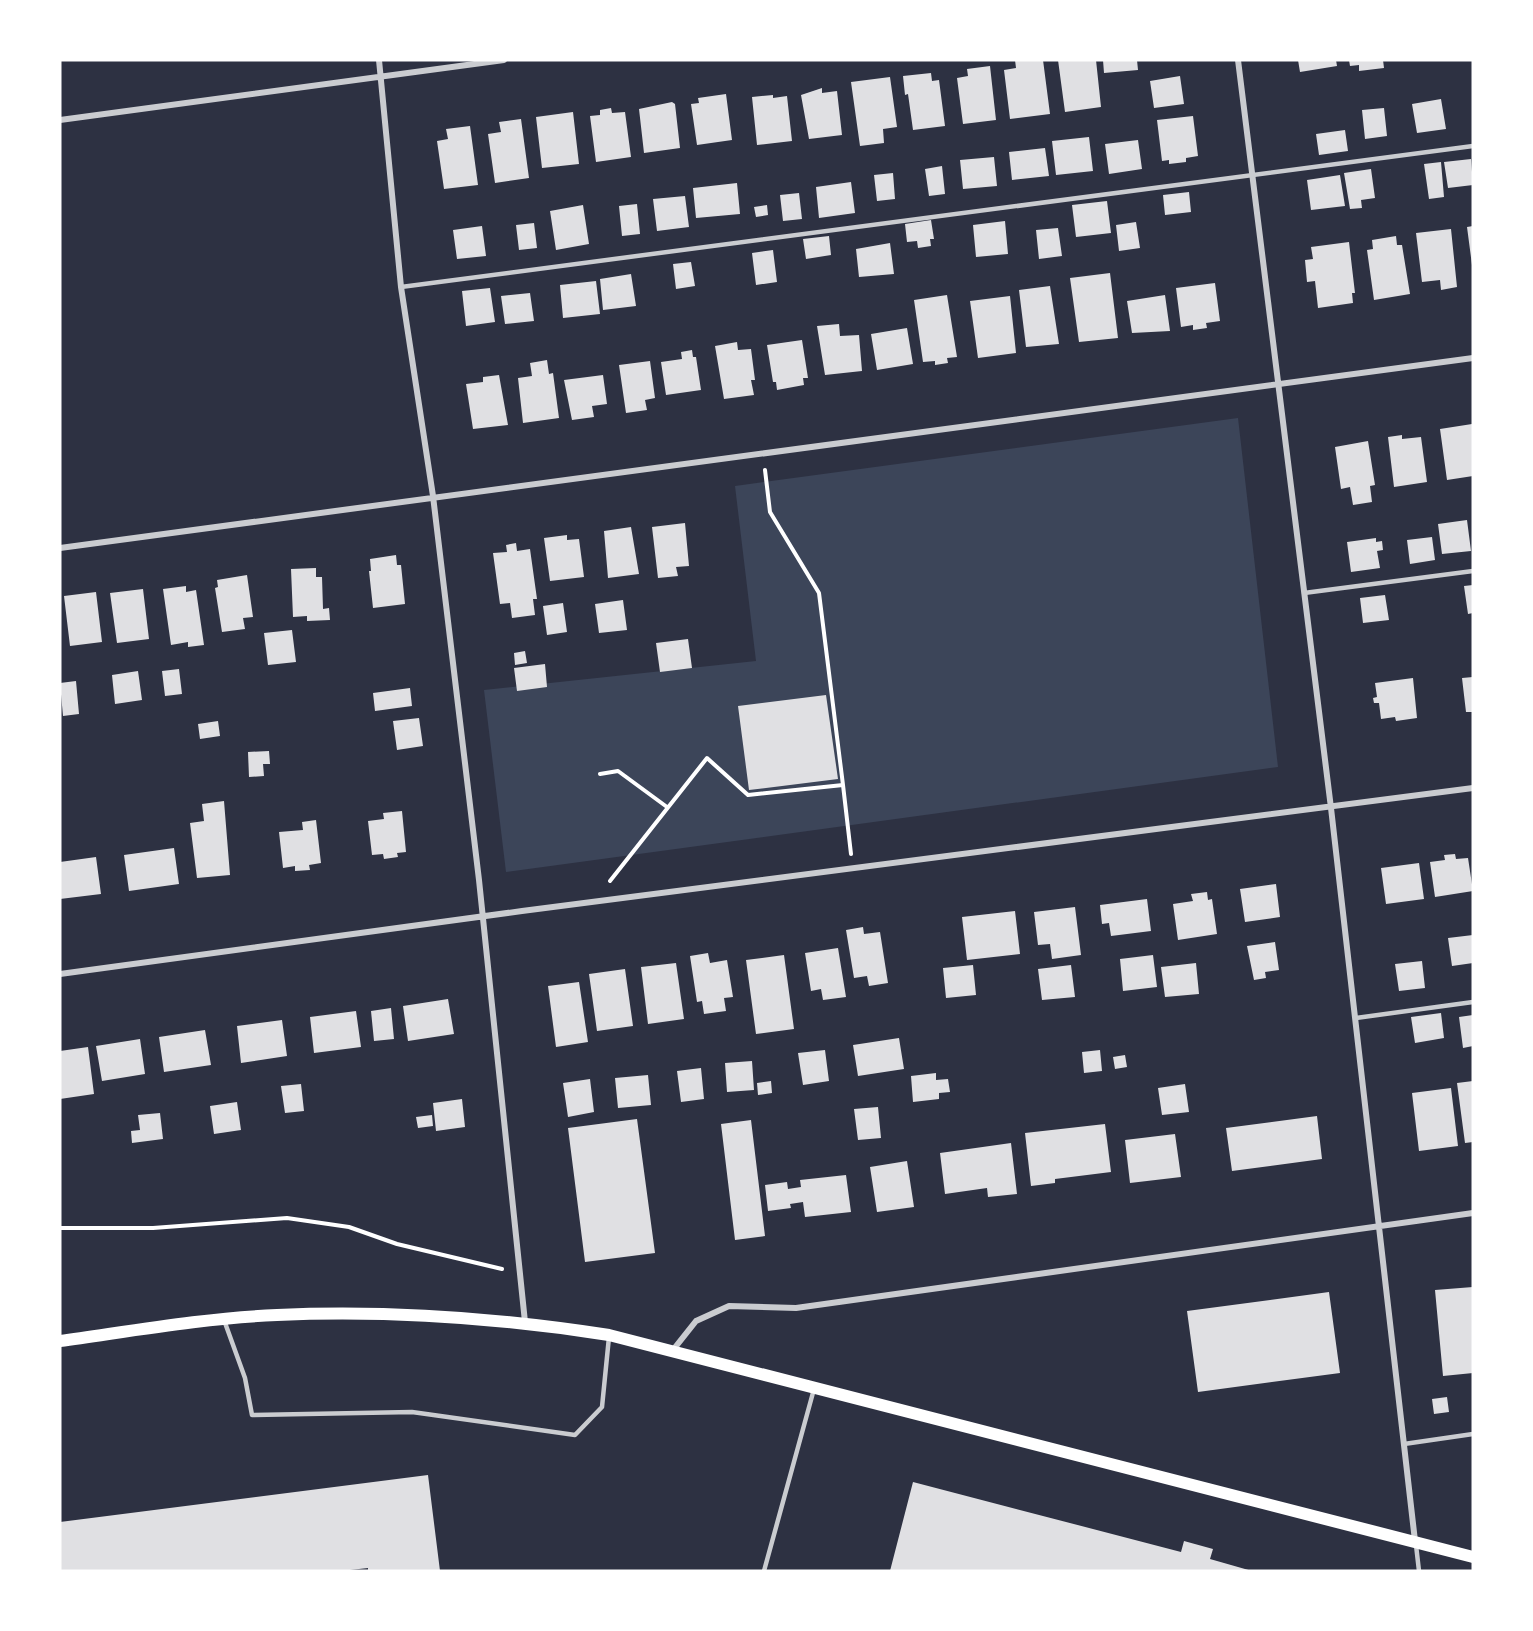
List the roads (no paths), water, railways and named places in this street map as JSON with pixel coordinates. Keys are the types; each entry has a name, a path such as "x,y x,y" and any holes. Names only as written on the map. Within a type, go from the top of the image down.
{"main road":[{"path":"60,1341 276,1315 378,1313 525,1322 609,1335 673,1350 1473,1557"}],"street":[{"path":"379,60 401,287 433,496 483,916 525,1322"},
{"path":"60,120 504,60"},
{"path":"1238,60 1381,1225 1415,1542"},
{"path":"60,548 433,496 1473,358"},
{"path":"60,974 483,916 1473,788"},
{"path":"673,1350 696,1322 729,1306 796,1308 1473,1213"}],"lane":[{"path":"401,287 1473,146"},
{"path":"1304,593 1473,571"},
{"path":"1356,1018 1473,1002"},
{"path":"224,1320 245,1378 252,1415 412,1412 575,1435 602,1407 609,1335"},
{"path":"764,1571 815,1386"},
{"path":"1404,1444 1473,1434"},
{"path":"1415,1542 1419,1571"}]}
